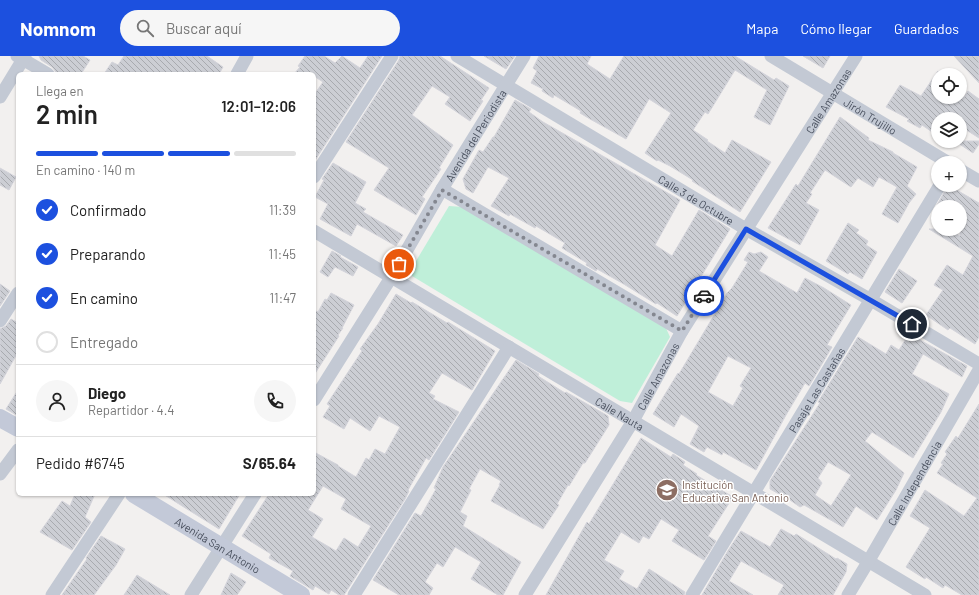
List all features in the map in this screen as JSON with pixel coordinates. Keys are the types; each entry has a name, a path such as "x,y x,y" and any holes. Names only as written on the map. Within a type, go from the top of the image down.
{"main road":[{"path":"0,418 16,427"},
{"name":"Avenida San Antonio","path":"137,496 301,595"}],"street":[{"path":"316,174 392,56"},
{"name":"Calle 3 de Octubre","path":"456,56 507,85 746,229 871,300 979,364"},
{"name":"Avenida del Periodista","path":"316,397 392,276 442,190 524,56"},
{"name":"Jirón Trujillo","path":"771,56 937,156"},
{"name":"Calle Amazonas","path":"526,595 633,421 682,331 856,56"},
{"path":"0,96 22,57 45,72"},
{"path":"238,72 242,58"},
{"path":"967,174 979,181"},
{"path":"442,190 682,331"},
{"name":"Pasaje Las Castañas","path":"692,595 936,192"},
{"name":"Calle Nauta","path":"316,232 392,276 925,595"},
{"path":"0,321 16,296"},
{"path":"354,595 509,347"},
{"name":"Calle Independencia","path":"848,595 979,370"},
{"path":"0,474 16,453"},
{"path":"52,595 118,496"},
{"path":"191,595 253,496"}],"green space":[{"path":"449,206 463,207 666,328 670,337 632,403 620,401 412,276 413,266"}],"building":[{"path":"39,56 83,56 90,60 82,72 56,72 52,67 41,60"},
{"path":"124,56 207,56 223,67 220,72 105,72 112,62 118,65"},
{"path":"305,56 324,56 335,63 342,56 360,68 368,56 382,56 316,159 316,92 323,82 316,77 316,72 296,72 300,67 298,66"},
{"path":"400,56 440,56 489,88 481,100 483,101 470,121 445,104 450,97 432,86 412,115 453,145 439,168 441,169 422,197 425,199 416,215 374,190 389,168 346,142 399,60"},
{"path":"484,56 515,56 506,69"},
{"path":"539,56 591,56 587,64 610,79 624,56 735,56 774,80 776,78 789,86 770,125 754,117 767,90 735,70 708,114 705,112 693,130 725,153 732,140 771,162 740,212 692,181 693,180 645,153 671,113 649,99 626,139 580,113 581,111 554,95 553,98 542,91 543,89 531,83 537,71 533,68"},
{"path":"803,56 830,56 823,68"},
{"path":"954,56 979,56 979,83 967,70 967,68 965,68"},
{"path":"931,81 931,104 967,104 968,91 979,99 979,138 967,130 967,112 931,112 931,131 922,125 920,128 907,121 909,119 886,107 900,85 921,96"},
{"path":"515,100 531,109 529,112 543,122 680,200 655,245 672,256 699,210 730,229 677,316 622,283 597,269 596,271 586,265 587,263 562,248 565,243 536,226 535,228 510,214 509,216 491,206 509,178 488,167 473,193 466,189 463,179 479,150 483,152 494,137"},
{"path":"840,117 869,138 868,140 893,152 917,167 907,186 916,194 909,203 898,223 882,214 897,187 879,177 873,187 858,178 851,187 825,170 810,193 812,194 806,203 819,210 800,245 768,228 796,184 798,186"},
{"path":"967,141 979,141 979,144 973,153 966,148 967,148"},
{"path":"333,163 366,182 355,203 366,209 363,212 403,235 396,246 357,224 351,236 320,219 328,204 316,198 324,180 322,179"},
{"path":"0,168 16,177 9,190 0,185"},
{"path":"944,192 960,192 979,203 979,337 975,344 950,328 948,330 926,315 943,290 934,285 947,265 963,275 973,256 940,236 967,236 967,200 940,200"},
{"path":"848,223 859,230 856,233 868,241 866,245 877,252 862,279 850,272 848,274 826,261"},
{"path":"332,251 358,267 353,276 335,267 328,277 320,272"},
{"path":"749,252 754,254 761,252 768,257 759,271 797,293 805,278 851,305 827,345 832,347 809,386 805,383 756,470 723,452 722,455 707,447 704,452 690,444 699,426 681,414 674,427 653,414 678,373 679,374 727,293 732,288 748,262 744,260","holes":["728,356 751,368 740,386 743,388 733,406 708,392"]},
{"path":"899,269 917,281 902,303 885,292"},
{"path":"0,284 10,291 0,306"},
{"path":"331,293 354,305 338,335 339,336 316,372 316,311 318,312 325,299 327,300"},
{"path":"396,294 447,323 448,322 495,351 472,390 442,373 429,393 435,396 433,399 459,412 429,460 426,458 408,490 409,491 405,499 344,595 339,595 331,590 329,594 315,586 313,590 290,576 293,571 269,558 271,554 242,536 268,496 316,496 316,453 356,477 366,458 369,460 375,449 385,454 400,427 379,416 370,431 350,418 344,429 323,417 330,406 327,404 362,351 360,349 378,324","holes":["323,486 346,499 341,509 371,526 358,547 344,538 336,551 312,537 323,519 308,510"]},
{"path":"11,319 16,322 16,356 0,384 0,329 6,326"},
{"path":"909,334 967,366 962,377 923,354 912,374 949,394 941,412 913,458 872,432 865,441 904,473 896,490 877,520 856,506 843,527 804,505 800,507 770,489 770,481 820,403 818,402 858,337 886,354 891,345 899,350","holes":["828,462 851,475 831,506 815,495 822,483 818,478"]},
{"path":"516,360 539,374 538,376 565,393 566,392 608,416 609,425 585,463 583,463 569,486 568,485 557,504 559,505 543,529 491,501 501,481 480,469 469,489 471,490 460,512 467,516 463,526 521,562 503,595 498,595 471,579 481,562 455,547 443,567 437,563 425,582 433,588 429,595 399,595 373,580 415,513 421,516 436,489 434,488 443,467"},
{"path":"16,393 16,415 6,409"},
{"path":"979,404 979,595 962,595 945,585 943,588 926,577 925,579 906,567 930,528 910,516 925,490 964,516 977,498 937,473 947,454 945,452 956,436 958,438"},
{"path":"641,438 671,457 673,454 685,462 683,465 697,474 696,475 733,497 708,536 716,541 704,560 672,541 679,530 661,519 649,539 643,536 639,543 621,532 604,560 624,571 619,579 637,589 649,569 685,592 684,595 546,595 587,522 589,524"},
{"path":"74,496 94,496 85,517 91,522 72,550 40,532 62,501 70,506"},
{"path":"166,496 239,496 219,529"},
{"path":"781,529 794,536 796,534 836,559 837,558 847,564 846,572 833,595 778,595 784,585 741,561 729,581 753,595 702,595 741,531 770,547"},
{"path":"101,536 125,549 116,565 94,595 62,595 87,559 86,558"},
{"path":"231,573 246,582 237,595 221,595"},
{"path":"137,575 170,595 124,595"}],"way so far":[{"path":"399,264 442,190 682,331 704,296"}],"place":[{"name":"Institución Educativa San Antonio","path":"667,490"}],"route":[{"path":"704,296 746,229 912,324"}]}
